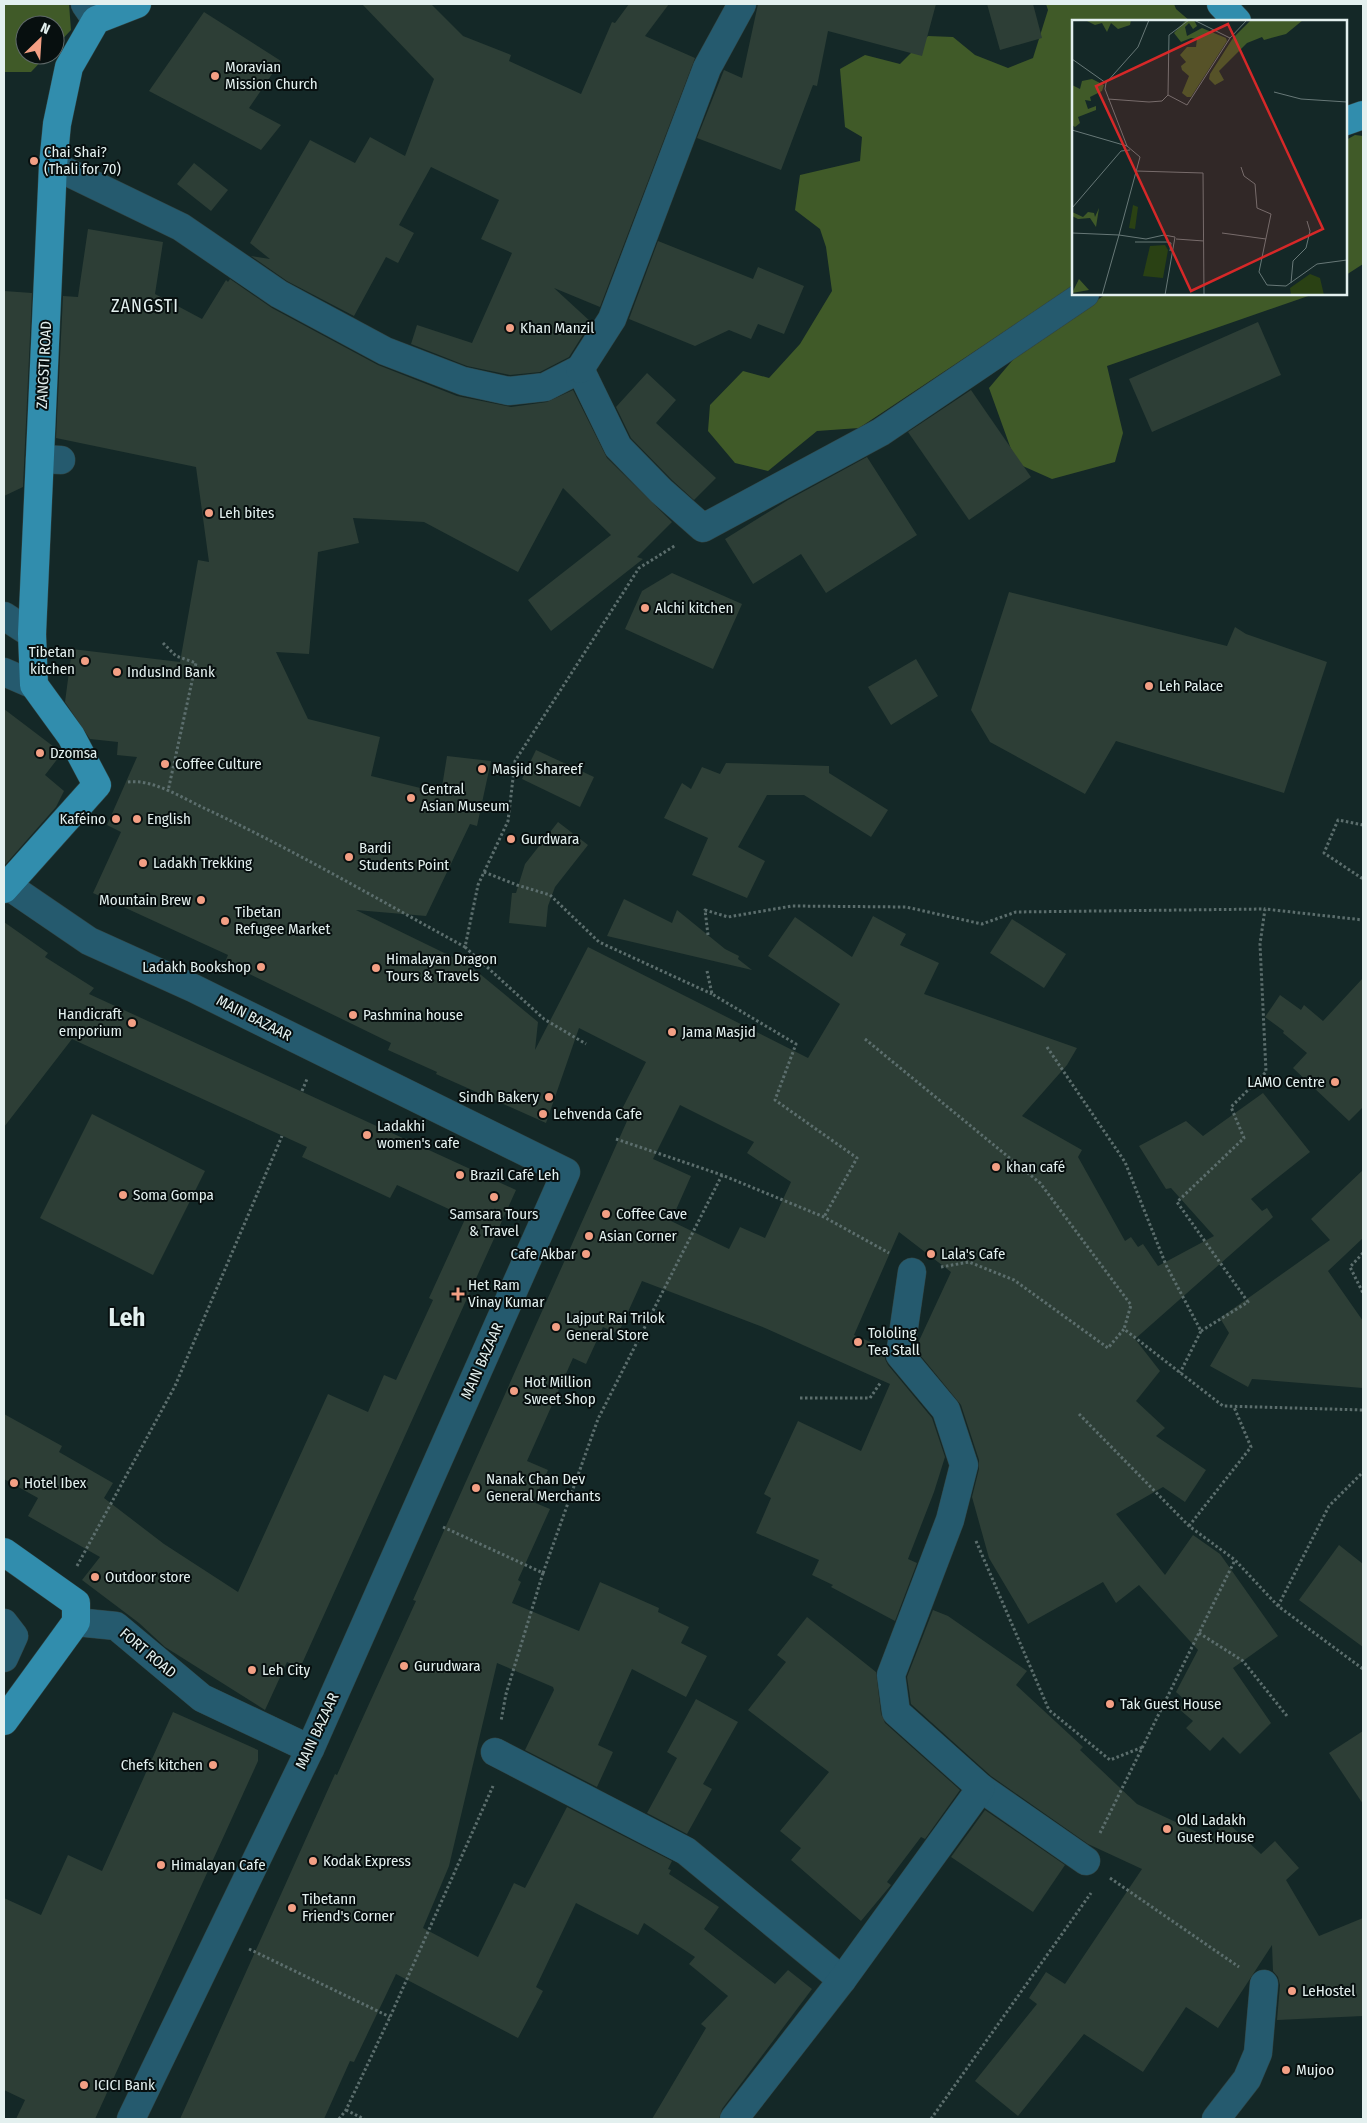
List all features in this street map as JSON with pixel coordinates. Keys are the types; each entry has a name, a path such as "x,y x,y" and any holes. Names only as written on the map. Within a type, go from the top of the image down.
{"main road":[{"path":"90,12 137,4"},
{"path":"1221,4 1236,20"},
{"name":"ZANGSTI ROAD","path":"34,686 32,634 51,459 53,165 57,124 69,67 90,12"},
{"path":"1347,121 1363,115"},
{"path":"6,887 97,785 71,736 34,686"},
{"path":"4,1552 76,1603 76,1622 4,1721"}],"street":[{"path":"53,165 181,227 279,294 394,354 463,381 509,391 545,387 580,368 612,319 706,68 742,4"},
{"path":"580,368 618,447 661,491 703,528 881,432 1084,295"},
{"path":"4,616 32,634"},
{"path":"4,672 34,686"},
{"name":"MAIN BAZAAR","path":"6,887 89,941 193,988 566,1172 310,1749 131,2119"},
{"path":"912,1272 900,1355 946,1410 964,1465 950,1520 891,1675 896,1712 981,1788 1097,1869"},
{"name":"FORT ROAD","path":"76,1622 116,1626 202,1698 310,1749"},
{"path":"4,1623 14,1636 4,1658"},
{"path":"495,1752 686,1851 842,1980"},
{"path":"734,2119 842,1980 981,1788"},
{"path":"1216,2119 1247,2079 1258,2053 1264,1984"}],"path":[{"path":"465,947 478,885 508,821 515,761 639,568 703,528"},
{"path":"163,643 176,656 196,663 168,791"},
{"path":"97,785 140,780 269,838 465,947 544,1019 586,1044"},
{"path":"1363,825 1338,820 1324,853 1363,879"},
{"path":"484,872 517,886 550,895 599,942 712,994 796,1044 775,1100 857,1158 824,1217"},
{"path":"708,935 705,910 728,917 792,906 906,907 982,924 1016,912 1265,909 1363,920"},
{"path":"1180,1372 1202,1331 1248,1302 1178,1202 1244,1138 1231,1107 1266,1072 1260,944 1265,909"},
{"path":"707,971 712,994"},
{"path":"616,1138 722,1175 824,1217 894,1256 912,1272 969,1262 1014,1280 1108,1348 1124,1329 1131,1305 1040,1183 865,1039"},
{"path":"1047,1047 1125,1162 1166,1265 1202,1331"},
{"path":"62,1593 175,1386 282,1136"},
{"path":"340,2119 390,2018 493,1786 495,1752 506,1694 543,1573 598,1420 722,1175"},
{"path":"1363,1253 1350,1267 1363,1293"},
{"path":"1124,1329 1223,1406 1363,1410"},
{"path":"800,1398 870,1398 900,1355"},
{"path":"1189,1526 1251,1447 1234,1407"},
{"path":"1079,1414 1189,1526 1234,1560 1278,1606 1363,1669"},
{"path":"1278,1606 1329,1506 1363,1472"},
{"path":"414,1514 543,1573"},
{"path":"973,1534 1049,1710 1110,1760 1144,1746"},
{"path":"1234,1560 1144,1746 1097,1869 1264,1984"},
{"path":"1198,1633 1243,1662 1287,1716"},
{"path":"931,2119 1093,1891"},
{"path":"219,1935 390,2018"},
{"path":"346,2110 364,2119"}],"green space":[{"path":"4,4 69,4 71,30 65,36 65,15 15,15 15,65 38,65 31,72 4,72"},
{"path":"1046,4 1174,4 1176,9 1189,20 1072,20 1072,287 859,428 817,431 768,471 735,463 708,431 710,405 743,371 769,378 800,344 832,291 826,247 820,229 795,210 800,175 860,161 862,137 845,127 840,69 865,55 900,64 928,36 953,37 975,55 1008,68 1033,58 1048,10"},
{"path":"1355,135 1363,136 1363,264 1347,274 1347,139"},
{"path":"1105,295 1311,295 1107,366 1123,433 1115,462 1052,479 1016,463 989,388 1017,355"}],"building":[{"path":"362,4 431,4 463,36 511,55 509,61 581,94 612,22 615,23 629,4 669,4 645,36 695,58 600,307 554,288 591,322 569,357 540,372 510,375 467,366 411,344 417,325 472,343 512,253 481,239 499,200 431,167 399,225 414,233 398,263 386,257 354,316 287,281 251,256 270,259 250,243 310,140 355,163 370,137 405,156 434,79"},
{"path":"758,4 936,4 922,56 828,31 817,86 813,85 781,170 697,138 724,70 742,78"},
{"path":"987,4 1033,4 1042,38 1000,50"},
{"name":"Moravian Mission Church","path":"204,12 281,61 249,108 281,125 261,150 149,91"},
{"path":"194,163 228,190 211,211 177,184"},
{"path":"88,229 163,242 155,294 202,319 226,280 228,282 230,279 272,308 378,365 457,396 511,407 547,402 573,390 607,458 672,522 637,557 643,559 551,631 528,600 611,535 563,488 518,572 424,522 353,518 359,543 318,552 309,654 276,652 308,719 380,737 371,776 441,793 447,756 491,761 477,826 470,824 426,916 356,910 469,965 538,1022 535,1050 588,947 808,1058 840,1004 768,956 795,917 852,957 873,916 906,934 900,945 939,963 924,994 1077,1048 1067,1065 1022,1116 1082,1150 1078,1157 1125,1241 1131,1237 1138,1247 1143,1244 1158,1266 1214,1236 1171,1188 1166,1189 1139,1146 1186,1121 1203,1136 1263,1093 1310,1152 1251,1199 1262,1211 1267,1208 1273,1217 1135,1339 1160,1371 1136,1401 1165,1428 1156,1436 1206,1470 1185,1502 1163,1487 1116,1514 1165,1575 1193,1535 1220,1554 1278,1636 1233,1668 1271,1723 1240,1754 1223,1737 1210,1751 1186,1728 1193,1721 1179,1709 1186,1701 1176,1692 1198,1650 1139,1585 1116,1603 1103,1582 1028,1624 989,1558 972,1497 979,1469 979,1460 961,1405 916,1350 951,1272 899,1232 854,1335 885,1348 885,1359 888,1365 932,1418 945,1457 934,1492 908,1559 917,1563 895,1621 812,1575 819,1560 756,1533 771,1498 764,1494 798,1421 861,1451 890,1384 765,1328 642,1281 618,1334 603,1327 586,1364 573,1358 527,1461 548,1470 533,1502 550,1509 518,1580 521,1582 512,1603 579,1631 600,1582 659,1608 658,1612 689,1627 681,1643 707,1656 686,1697 632,1669 598,1745 613,1752 597,1787 525,1750 554,1690 553,1687 497,1663 449,1866 423,1928 478,1957 514,1883 525,1888 567,1807 672,1861 668,1869 671,1870 669,1874 719,1907 704,1929 775,1984 788,1970 812,1989 722,2109 719,2119 652,2119 706,2028 701,2024 728,1996 689,1964 695,1957 644,1923 638,1935 576,1903 536,1987 543,1991 518,2038 396,1974 354,2062 350,2061 324,2119 180,2119 335,1774 337,1775 416,1601 413,1600 627,1121 618,1117 646,1062 579,1028 546,1123 436,1074 437,1072 388,1050 391,1043 225,962 228,955 93,893 121,832 107,825 137,757 117,755 118,742 90,739 65,702 72,649 180,662 198,560 209,562 196,467 56,438 63,296 78,297","holes":["680,1105 754,1142 747,1153 791,1182 765,1238 740,1227 729,1249 671,1221 691,1176 653,1159"]},
{"path":"658,241 753,279 758,267 804,286 784,334 758,324 751,339 729,330 695,346 629,319"},
{"path":"4,291 32,293 23,487 4,496"},
{"path":"1258,322 1281,375 1152,432 1129,379"},
{"path":"647,373 676,400 656,423 716,478 694,500 631,438 616,407"},
{"path":"971,390 1031,477 969,520 908,432"},
{"path":"867,457 917,535 826,593 801,554 753,584 725,539 788,500"},
{"path":"672,573 742,604 713,669 625,629 642,591"},
{"name":"Leh Palace","path":"1009,592 1227,646 1235,627 1246,634 1327,662 1284,793 1116,741 1085,794 990,742 971,710"},
{"path":"916,659 938,696 891,725 868,687"},
{"path":"4,709 62,753 45,775 64,791 56,807 4,866"},
{"path":"536,750 594,777 580,807 522,779"},
{"path":"726,763 829,766 829,773 888,810 871,837 804,795 767,795 738,847 765,861 747,898 692,875 708,838 664,818 682,783 691,789 702,767 720,774"},
{"path":"558,822 588,845 555,887 548,906 546,927 509,923 512,893 516,893 525,864"},
{"path":"624,899 672,923 677,910 725,949 739,956 738,959 752,970 607,936"},
{"path":"1012,919 1066,954 1044,988 990,953"},
{"path":"4,922 48,953 45,957 94,988 89,994 516,1190 300,1668 287,1662 265,1710 165,1647 139,1623 82,1580 100,1557 28,1516 38,1498 4,1479 4,1414 62,1446 59,1452 113,1483 104,1498 164,1544 238,1592 328,1394 368,1412 384,1375 396,1380 433,1300 429,1298 466,1217 397,1185 390,1198 302,1157 307,1147 72,1039 4,1127"},
{"path":"1363,978 1363,1107 1349,1121 1293,1068 1307,1053 1283,1033 1284,1031 1265,1017 1280,995 1301,1010 1304,1005 1323,1021"},
{"name":"Soma Gompa","path":"92,1114 205,1171 153,1275 40,1218"},
{"path":"1363,1170 1363,1238 1328,1271 1363,1321 1363,1388 1252,1379 1248,1387 1210,1366 1229,1333 1220,1318 1330,1240 1311,1219"},
{"path":"1339,1545 1363,1564 1363,1647 1299,1600"},
{"path":"933,1610 948,1616 1027,1671 1016,1685 1083,1747 1080,1750 1137,1804 1210,1838 1226,1821 1261,1854 1275,1841 1299,1868 1286,1880 1319,1936 1363,1918 1363,2016 1277,2020 1280,1985 1278,1977 1273,1971 1272,1945 1218,2028 1186,2007 1143,2072 1084,2034 1018,2116 975,2081 1037,2004 1029,1998 1046,1972 1065,1984 1142,1869 1088,1844 991,1776 911,1704 907,1677"},
{"path":"807,1617 876,1672 881,1714 885,1723 960,1790 925,1839 921,1837 887,1882 891,1885 861,1921 791,1860 801,1848 780,1831 829,1772 748,1710 786,1662 777,1655"},
{"path":"696,1699 738,1722 703,1784 712,1789 687,1834 647,1813 677,1758 667,1752"},
{"path":"173,1712 258,1750 258,1761 95,2119 16,2119 25,2100 4,2090 4,1898 41,1915 68,1855 102,1871"},
{"path":"1363,1731 1363,1804 1329,1753"},
{"path":"985,1810 1065,1865 1033,1912 951,1857"}],"place":[{"name":"Moravian Mission Church","path":"215,76"},
{"name":"Chai Shai? (Thali for 70)","path":"34,161"},
{"name":"Khan Manzil","path":"510,328"},
{"name":"Leh bites","path":"209,513"},
{"name":"Alchi kitchen","path":"645,608"},
{"name":"Tibetan kitchen","path":"85,661"},
{"name":"IndusInd Bank","path":"117,672"},
{"name":"Leh Palace","path":"1149,686"},
{"name":"Dzomsa","path":"40,753"},
{"name":"Coffee Culture","path":"165,764"},
{"name":"Masjid Shareef","path":"482,769"},
{"name":"Central Asian Museum","path":"411,798"},
{"name":"Kaféino","path":"116,819"},
{"name":"English","path":"137,819"},
{"name":"Gurdwara","path":"511,839"},
{"name":"Bardi Students Point","path":"349,857"},
{"name":"Ladakh Trekking","path":"143,863"},
{"name":"Mountain Brew","path":"201,900"},
{"name":"Tibetan Refugee Market","path":"225,921"},
{"name":"Ladakh Bookshop","path":"261,967"},
{"name":"Himalayan Dragon Tours & Travels","path":"376,968"},
{"name":"Pashmina house","path":"353,1015"},
{"name":"Handicraft emporium","path":"132,1023"},
{"name":"Jama Masjid","path":"672,1032"},
{"name":"LAMO Centre","path":"1335,1082"},
{"name":"Sindh Bakery","path":"549,1097"},
{"name":"Lehvenda Cafe","path":"543,1114"},
{"name":"Ladakhi women's cafe","path":"367,1135"},
{"name":"khan café","path":"996,1167"},
{"name":"Brazil Café Leh","path":"460,1175"},
{"name":"Soma Gompa","path":"123,1195"},
{"name":"Samsara Tours & Travel","path":"494,1197"},
{"name":"Coffee Cave","path":"606,1214"},
{"name":"Asian Corner","path":"589,1236"},
{"name":"Cafe Akbar","path":"586,1254"},
{"name":"Lala's Cafe","path":"931,1254"},
{"name":"Het Ram Vinay Kumar","path":"458,1294"},
{"name":"Lajput Rai Trilok General Store","path":"556,1327"},
{"name":"Tololing Tea Stall","path":"858,1342"},
{"name":"Hot Million Sweet Shop","path":"514,1391"},
{"name":"Hotel Ibex","path":"14,1483"},
{"name":"Nanak Chan Dev General Merchants","path":"476,1488"},
{"name":"Outdoor store","path":"95,1577"},
{"name":"Gurudwara","path":"404,1666"},
{"name":"Leh City","path":"252,1670"},
{"name":"Tak Guest House","path":"1110,1704"},
{"name":"Chefs kitchen","path":"213,1765"},
{"name":"Old Ladakh Guest House","path":"1167,1829"},
{"name":"Kodak Express","path":"313,1861"},
{"name":"Himalayan Cafe","path":"161,1865"},
{"name":"Tibetann Friend's Corner","path":"292,1908"},
{"name":"LeHostel","path":"1292,1991"},
{"name":"Mujoo","path":"1286,2070"},
{"name":"ICICI Bank","path":"84,2085"}],"district":[{"name":"ZANGSTI","path":"145,306"},
{"name":"Leh","path":"127,1317"}]}
